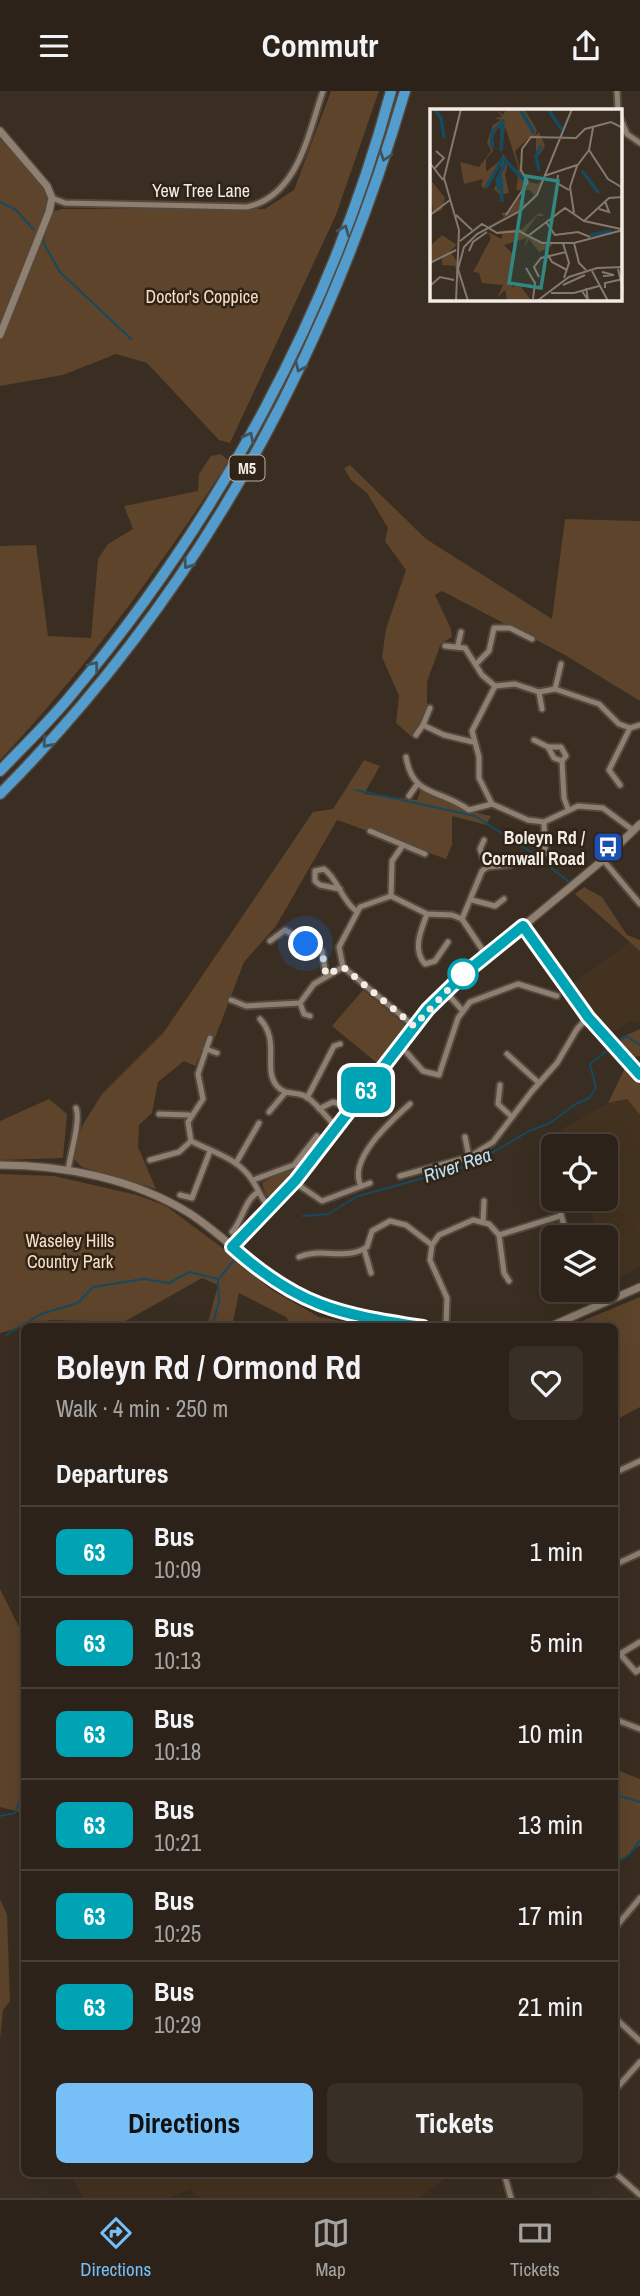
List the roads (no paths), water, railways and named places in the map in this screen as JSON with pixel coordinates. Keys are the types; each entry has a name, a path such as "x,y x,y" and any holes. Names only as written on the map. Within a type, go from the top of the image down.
{"highway":[{"name":"M5","path":"0,771 72,695 139,607 203,517 243,448 289,359 317,296 348,221 391,91"},
{"name":"M5","path":"0,794 80,706 169,591 209,533 277,417 351,251 405,91"}],"street":[{"name":"Yew Tree Lane","path":"52,198 84,203 258,204 289,180 323,91"},
{"path":"617,91 618,109"},
{"path":"622,123 626,134 640,143"},
{"path":"0,131 47,186 52,198 50,212 0,335"},
{"path":"476,664 489,651 494,628 510,628 532,639"},
{"path":"458,645 461,632"},
{"path":"445,646 458,645 465,648 482,675 495,686 515,684 539,692 555,689 599,704 619,724 629,728 640,725"},
{"path":"555,689 561,664"},
{"path":"492,804 479,778 479,757 472,742 472,731 495,686"},
{"path":"539,692 542,709"},
{"path":"416,736 430,708"},
{"path":"423,725 444,735 472,742"},
{"path":"620,785 608,770 629,728"},
{"path":"534,740 548,747 561,747 566,756 562,761 568,809"},
{"path":"548,747 554,758 562,761"},
{"path":"406,757 409,775 416,786 449,797 469,810 492,804 528,820 544,822 568,809 603,808 634,831"},
{"path":"409,796 416,786"},
{"path":"544,822 545,853 572,863"},
{"path":"232,1247 295,1182 414,1026 445,991 603,860 640,824"},
{"path":"370,831 425,854"},
{"path":"484,841 480,849 487,867"},
{"path":"391,896 392,861 403,845"},
{"path":"603,860 640,904"},
{"path":"462,919 482,871 487,867 510,865"},
{"path":"340,889 320,885 315,881 315,871 324,869 330,872 340,889 343,900 356,912"},
{"path":"414,1026 343,967 339,947 352,926 356,912 368,903 391,896 427,914 452,915 462,919 486,955"},
{"path":"472,900 495,906 503,899"},
{"path":"427,914 418,941 421,960 429,965 435,961 447,942"},
{"path":"523,926 588,1017 640,1075"},
{"path":"271,941 285,930 306,944 318,947 322,951 326,975"},
{"path":"300,1003 314,984 343,967"},
{"path":"439,1083 439,1075 462,1010 470,1002 494,996 514,984 558,996"},
{"path":"445,991 462,1010"},
{"path":"231,1000 246,1006 300,1003"},
{"path":"300,1003 304,1014 310,1016"},
{"path":"400,1176 469,1157 500,1135 538,1083 557,1063 577,1029 588,1017"},
{"path":"260,1019 271,1035 272,1076 285,1093 307,1098 338,1129"},
{"path":"210,1038 198,1074 204,1099 189,1115 187,1130 191,1141 210,1151 223,1154 236,1164 253,1180 257,1193 271,1208"},
{"path":"307,1098 334,1046 340,1044"},
{"path":"206,1049 217,1053"},
{"path":"407,1053 423,1071 439,1075"},
{"path":"508,1054 538,1083"},
{"path":"500,1085 498,1104 512,1117"},
{"path":"269,1112 285,1093"},
{"path":"319,1109 333,1102 353,1108"},
{"path":"361,1186 357,1172 367,1147 410,1104"},
{"path":"68,1171 70,1146 79,1117 76,1108"},
{"path":"159,1114 189,1115"},
{"path":"236,1164 259,1123"},
{"path":"253,1180 294,1165 317,1136"},
{"path":"465,1137 469,1157"},
{"path":"150,1160 179,1151 191,1141"},
{"path":"192,1198 210,1151"},
{"path":"0,1165 34,1165 68,1171 120,1183 158,1197 190,1213 273,1281 320,1307 402,1323"},
{"path":"295,1182 322,1201 370,1183"},
{"path":"232,1232 245,1215 250,1199 257,1193"},
{"path":"180,1195 197,1202"},
{"path":"483,1221 484,1201"},
{"path":"559,1211 563,1225"},
{"path":"499,1235 560,1216"},
{"path":"446,1323 447,1298 432,1267 432,1245 439,1235 454,1226 473,1220 483,1221 499,1235 504,1273 509,1281"},
{"path":"371,1273 365,1249 372,1231 390,1221 406,1225 432,1245"},
{"path":"299,1257 357,1253 365,1249"},
{"path":"558,1323 640,1287"},
{"path":"618,1471 640,1461"},
{"path":"618,1563 640,1553"},
{"path":"640,1642 620,1654 636,1672 640,1669"},
{"path":"618,1721 640,1729"},
{"path":"618,1919 640,1898"},
{"path":"618,2021 640,2041"},
{"path":"618,2087 640,2062"},
{"path":"618,2176 640,2195"},
{"path":"505,2177 512,2198"}],"waterway":[{"path":"0,202 16,210 34,230"},
{"path":"44,236 43,242 60,272 131,339"},
{"path":"356,790 475,816 534,854 569,882"},
{"name":"River Rea","path":"617,1043 626,1036 640,1045"},
{"name":"River Rea","path":"303,1216 328,1214 358,1196 472,1165 529,1131 550,1123 574,1105 589,1098 596,1088 590,1064 613,1046"},
{"name":"River Rea","path":"26,1323 41,1314 78,1303 93,1287 144,1279 169,1283 189,1272 219,1279 233,1261"},
{"path":"213,1323 219,1301 218,1279"},
{"name":"River Rea","path":"6,1335 21,1326"},
{"path":"618,1795 640,1802"},
{"path":"0,1816 15,1813 21,1798"},
{"path":"618,1862 629,1855 640,1840"}],"place":[{"name":"Boleyn Rd / Cornwall Road","path":"608,847"}],"park label":[{"name":"Doctor's Coppice","path":"202,296"},
{"name":"Waseley Hills Country Park","path":"70,1250"}]}
